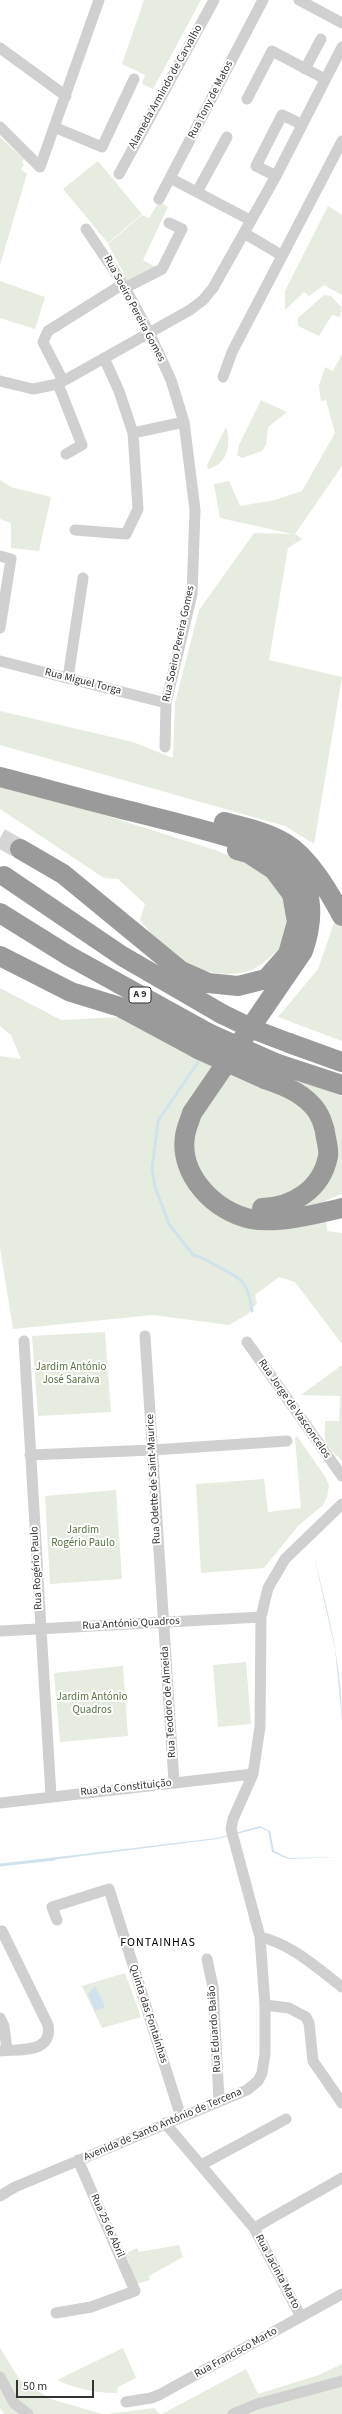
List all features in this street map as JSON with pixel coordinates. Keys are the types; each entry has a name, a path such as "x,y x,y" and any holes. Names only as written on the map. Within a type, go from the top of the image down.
{"highway":[{"path":"0,762 252,830 286,843 314,872 328,891 342,916"},
{"path":"0,777 119,808 184,823 271,850 291,864 301,878 308,894 312,919 303,951 192,1113 184,1137 187,1162 196,1183 212,1201 232,1212 252,1219 284,1219 342,1208"},
{"path":"20,849 63,874 181,971 208,983 238,986 266,979 288,954 297,922 292,894 274,870 248,853 182,834 119,808"},
{"path":"270,1071 313,1105 325,1128 328,1156 318,1180 303,1197 284,1206 263,1208 239,1204 223,1195 206,1177 198,1158 196,1137 203,1116 221,1086 311,957 320,938 322,918 314,872"},
{"name":"A 9","path":"4,876 122,956 222,1014 289,1044 342,1062"},
{"name":"A 9","path":"0,913 204,1041 270,1071 342,1085"},
{"path":"0,956 71,992 120,1007 204,1041"}],"street":[{"path":"0,126 40,168 99,0"},
{"name":"Alameda Armindo de Carvalho","path":"119,174 214,0"},
{"name":"Rua Tony de Matos","path":"159,199 263,0"},
{"path":"300,0 342,23"},
{"path":"305,69 321,38"},
{"path":"0,381 33,389 60,382 190,310 203,300 214,288 250,220 276,176 301,124 325,80 338,63 342,46"},
{"path":"0,48 66,96"},
{"path":"247,99 272,51 325,80"},
{"path":"54,128 102,147 134,80"},
{"path":"276,176 256,166 282,114 301,124"},
{"path":"197,192 227,137"},
{"path":"223,377 232,352 281,255 342,141"},
{"path":"170,178 250,220"},
{"path":"66,454 82,445 60,382 43,342 48,331 124,286 162,269 182,230 169,223"},
{"name":"Rua Soeiro Pereira Gomes","path":"86,229 124,286 149,332 171,380 184,422 195,510 192,594 166,702 165,747"},
{"path":"244,233 281,255"},
{"path":"75,530 126,534 138,509 133,433 119,391 104,358"},
{"path":"133,433 184,422"},
{"path":"0,556 11,559 0,628"},
{"path":"68,678 83,578"},
{"name":"Rua Miguel Torga","path":"0,661 166,702"},
{"name":"Rua Odette de Saint-Maurice","path":"145,1336 164,1622"},
{"name":"Rua Rogério Paulo","path":"24,1341 51,1796"},
{"name":"Rua Jorge de Vasconcelos","path":"246,1342 342,1476"},
{"path":"30,1455 153,1450 287,1441"},
{"name":"Avenida de Santo António de Tercena","path":"0,2196 15,2187 219,2100 247,2090 258,2081 262,2072 265,2054 265,2005 260,1937 232,1829 233,1819 253,1774 260,1727 261,1617 268,1588 285,1558 342,1504"},
{"name":"Rua António Quadros","path":"0,1631 261,1617"},
{"name":"Rua Teodoro de Almeida","path":"164,1622 174,1782"},
{"name":"Rua da Constituição","path":"0,1803 253,1774"},
{"name":"Quinta das Fontaínhas","path":"57,1920 52,1907 109,1889 181,2117"},
{"path":"0,2018 4,2026 4,2051 38,2047 44,2043 49,2032 48,2025 2,1931"},
{"path":"260,1937 277,1940 342,1987"},
{"name":"Rua Eduardo Baião","path":"207,1959 213,1987 219,2100"},
{"path":"265,2005 289,2008 306,2017 309,2023 313,2061 342,2103"},
{"path":"201,2165 286,2119"},
{"name":"Rua Jacinta Marto","path":"165,2123 254,2228 301,2317"},
{"name":"Rua 25 de Abril","path":"56,2313 91,2307 135,2291 78,2160"},
{"path":"254,2228 342,2178"},
{"name":"Rua Francisco Marto","path":"126,2402 151,2398 159,2395 342,2294"},
{"path":"0,2377 14,2403 28,2414"},
{"path":"233,2414 257,2404 342,2381"}],"green space":[{"path":"144,0 201,0 153,89 142,84 145,75 122,64"},
{"path":"0,137 24,159 22,162 24,165 21,169 27,174 0,265"},
{"path":"98,161 142,214 108,243 63,189"},
{"path":"159,202 168,207 143,260 157,268 129,283 108,244 142,215 149,218"},
{"path":"328,206 342,215 342,295 324,285 309,296 304,292 285,310 285,291"},
{"path":"0,281 45,297 35,329 0,318"},
{"path":"324,295 331,296 342,308 340,317 332,315 319,336 298,326 298,318"},
{"path":"342,354 342,466 295,534 302,539 288,548 269,660 342,677 314,844 285,826 0,745 0,711 133,742 173,758 175,703 199,610 254,533 292,534 220,518 214,484 229,481 240,506 275,500 302,491 335,433 326,400 321,401 319,386 325,367 333,371"},
{"path":"261,400 287,412 268,427 266,445 262,451 242,458 237,455 239,445"},
{"path":"226,427 228,434 228,447 224,459 214,467 208,469 207,465"},
{"path":"0,480 11,487 51,497 39,551 11,548 11,523 0,519"},
{"path":"0,785 44,796 215,850 267,872 285,895 289,913 283,946 258,967 239,973 228,974 206,971 175,959 163,949 140,920 145,904 118,879 104,878 0,809"},
{"path":"336,917 342,927 342,1041 278,1017 318,969"},
{"path":"0,988 61,1020 122,1017 342,1096 342,1194 325,1201 327,1231 342,1233 342,1344 295,1282 279,1277 255,1295 257,1303 248,1314 229,1325 153,1315 13,1329 0,1248 0,1056 21,1059 11,1035 0,1026"},
{"name":"Jardim António José Saraiva","path":"105,1332 111,1412 38,1416 32,1336"},
{"path":"342,1365 342,1461 325,1443 325,1421 339,1421 340,1396 301,1395"},
{"path":"297,1436 326,1478 329,1486 327,1497 323,1505 298,1526 264,1568 201,1573 196,1484 264,1479 268,1512 301,1508 295,1438"},
{"name":"Jardim Rogério Paulo","path":"116,1490 122,1579 50,1584 45,1496"},
{"path":"246,1662 251,1724 218,1727 213,1665"},
{"name":"Jardim António Quadros","path":"123,1666 128,1736 60,1742 54,1673"},
{"path":"125,1973 141,2017 102,2028 82,1986"},
{"path":"179,2245 183,2257 149,2276 150,2280 136,2284 128,2265 130,2264 127,2258 125,2259 123,2255 137,2248 139,2252"},
{"path":"0,2348 20,2380 51,2399 102,2414 4,2414 0,2408"},
{"path":"123,2348 136,2378 118,2387 117,2393 86,2390 57,2380"},
{"path":"342,2364 342,2414 162,2414 246,2369 258,2394 319,2375"},
{"path":"154,2408 160,2414 107,2414"}],"water":[{"path":"313,1552 337,1657 342,1722 335,1649"},
{"path":"260,1826 270,1831 274,1851 289,1858 342,1857 288,1859 272,1852 268,1831 260,1828 217,1839 51,1860 50,1858 217,1838"},
{"path":"95,1986 105,2007 95,2011 88,1994"}],"waterway":[{"path":"198,1062 158,1121 152,1169 155,1187 169,1224 193,1255 206,1260 239,1279 249,1294 252,1311"},
{"path":"0,1865 54,1859"}],"tunnel":[{"path":"0,838 20,849"}],"district":[{"name":"FONTAINHAS","path":"158,1943"}]}
